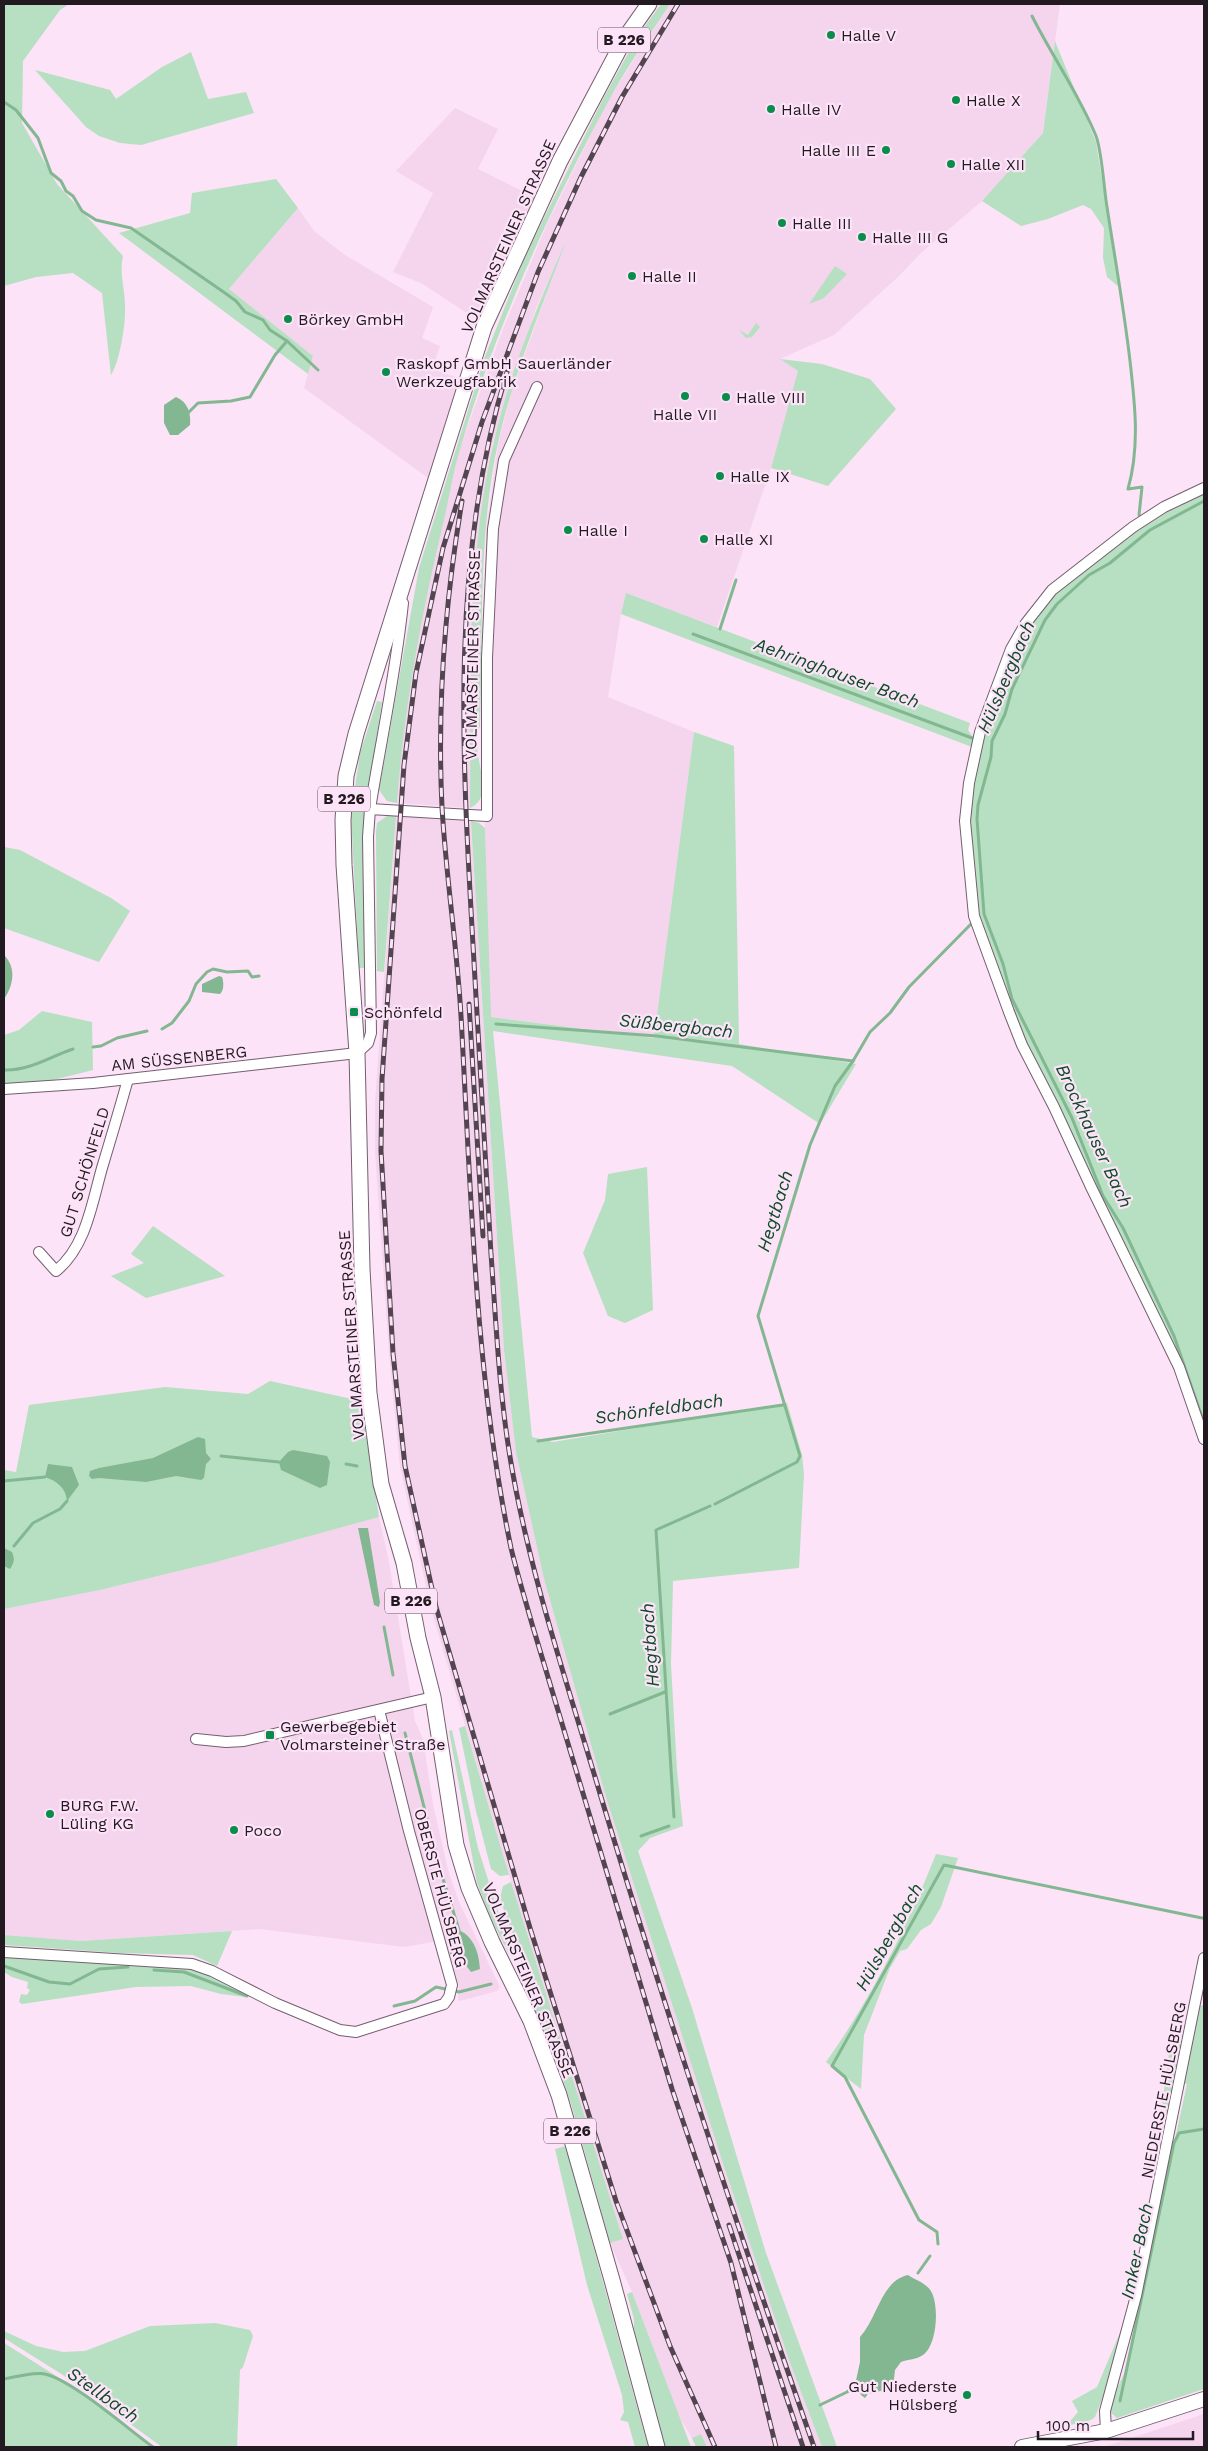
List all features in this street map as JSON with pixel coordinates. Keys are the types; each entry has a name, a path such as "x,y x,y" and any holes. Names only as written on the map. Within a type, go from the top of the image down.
{"main road":[{"name":"VOLMARSTEINER STRASSE","path":"649,4 625,38 560,161 484,327 356,734 346,776 343,820 344,865 357,1053 362,1270 369,1393 381,1484 404,1563 418,1638 433,1697 456,1844 466,1879 492,1942 531,2021 559,2095 607,2260 657,2447"}],"street":[{"name":"VOLMARSTEINER STRASSE","path":"370,809 487,816 487,658 493,529 504,460 537,387"},
{"path":"1204,488 1164,507 1133,527 1052,590 1026,623 1011,649 1000,675 980,732 969,783 965,821 974,916 1012,1020 1090,1187 1179,1367 1204,1439"},
{"name":"VOLMARSTEINER STRASSE","path":"357,1053 368,1043 371,1033 368,837 370,809 383,726 398,652 405,583"},
{"name":"AM SÜSSENBERG","path":"4,1089 128,1079 357,1053"},
{"name":"GUT SCHÖNFELD","path":"39,1252 56,1271 67,1263 77,1246 89,1218 128,1079"},
{"path":"196,1739 226,1742 244,1741 433,1697"},
{"name":"OBERSTE HÜLSBERG","path":"4,1952 192,1964 212,1971 275,2003 340,2030 356,2032 444,2004 449,1997 452,1985 409,1831 379,1710"},
{"name":"NIEDERSTE HÜLSBERG","path":"1106,2431 1105,2411 1136,2296 1204,1958"},
{"path":"1022,2447 1106,2431 1204,2399"}],"shaded area":[{"path":"4,4 69,4 60,10 23,61 22,123 57,184 123,256 125,322 120,351 111,375 102,293 73,273 36,277 4,286"},
{"path":"661,4 670,4 615,89 564,187 524,273 473,407 454,470 421,628 404,732 397,803 387,801 379,790 419,568 484,359 526,254 604,97 637,37"},
{"path":"670,4 1060,4 1043,133 982,201 921,253 898,277 834,335 780,359 799,371 771,468 717,627 626,594 608,697 694,732 654,1038 490,1017 485,828 486,531 498,445 511,393 562,251 536,308 493,442 474,571 471,652 470,808 397,803 401,745 411,675 431,572 459,450 503,329 548,222 608,100"},
{"path":"1055,41 1096,142 1120,288 1107,277 1103,258 1104,228 1091,209 1083,205 1048,219 1021,226 982,201 1043,133"},
{"path":"191,52 208,99 246,92 254,113 141,145 120,143 99,136 86,127 35,70 110,90 116,99 162,67"},
{"path":"455,108 498,129 478,169 536,198 479,321 421,283 393,272 433,193 396,171"},
{"path":"276,179 298,208 229,289 313,356 308,374 119,233 190,213 192,193"},
{"path":"298,208 314,231 345,255 433,307 422,338 440,346 432,369 467,381 435,483 304,388 313,356 229,289"},
{"path":"566,241 529,341 504,417 492,478 484,548 480,727 477,736 482,793 478,802 470,808 474,577 485,486 500,415 516,365"},
{"path":"835,266 847,274 824,298 809,304"},
{"path":"756,323 760,327 752,337 746,338 739,330 748,335"},
{"path":"780,359 822,364 870,379 896,409 828,486 771,468 798,371"},
{"path":"176,397 188,408 190,425 178,435 170,435 164,423 164,405"},
{"path":"1204,488 1204,1423 1180,1355 1179,1367 1022,1045 970,890 969,783 1011,649 1052,590 1108,547"},
{"path":"626,593 970,723 968,730 973,737 972,747 621,614"},
{"path":"377,701 382,702 364,818 364,968 359,968 351,815 360,753"},
{"path":"694,732 734,746 739,1044 856,1064 820,1124 732,1066 493,1031 532,1437 553,1442 787,1403 802,1455 804,1474 799,1568 673,1581 671,1664 677,1770 683,1826 650,1838 638,1851 692,2008 766,2253 837,2447 822,2447 790,2363 725,2170 606,1797 544,1579 516,1452 504,1350 471,821 479,823 485,828 491,1017 654,1038"},
{"path":"387,816 396,816 384,972 377,971 376,831 377,823"},
{"path":"396,816 471,821 504,1350 516,1452 544,1579 606,1797 725,2170 790,2363 822,2447 707,2447 701,2434 692,2438 678,2415 632,2292 610,2243 623,2239 511,1882 431,1609 400,1467 389,1353 375,1152 375,1102"},
{"path":"4,847 20,850 111,898 130,911 99,962 4,928"},
{"path":"4,955 11,966 12,977 10,988 4,999"},
{"path":"219,976 222,977 223,984 220,994 202,992 202,984"},
{"path":"42,1011 92,1022 93,1070 53,1080 4,1085 4,1035 19,1030"},
{"path":"647,1167 653,1310 625,1323 608,1316 583,1253 605,1200 608,1174"},
{"path":"153,1226 225,1276 146,1298 111,1276 144,1263 131,1254"},
{"path":"270,1381 361,1401 379,1517 216,1562 100,1590 4,1609 4,1470 16,1472 29,1405 165,1387 248,1394"},
{"path":"198,1437 205,1439 206,1453 211,1459 206,1464 204,1478 201,1480 176,1476 146,1482 92,1479 89,1476 90,1471 99,1468 153,1458"},
{"path":"293,1450 327,1456 330,1462 327,1485 320,1488 281,1470 279,1462 288,1452"},
{"path":"48,1464 72,1467 79,1485 67,1501 65,1492 60,1486 45,1477"},
{"path":"379,1517 389,1562 415,1721 423,1739 433,1804 448,1870 459,1902 500,1987 497,1991 460,2001 458,1999 459,1986 444,1940 404,1947 259,1929 81,1941 4,1935 4,1609 100,1590 216,1562"},
{"path":"358,1528 368,1528 380,1602 379,1607 374,1605"},
{"path":"4,1548 13,1554 14,1561 10,1569 4,1566"},
{"path":"465,1726 509,1875 500,1876 491,1869 476,1811 459,1728"},
{"path":"452,1730 478,1848 509,1946 509,1954 490,1917 477,1883 449,1731"},
{"path":"936,1854 958,1858 941,1907 931,1924 921,1930 907,1949 900,1951 890,1968 864,2035 861,2089 826,2062 859,2012 901,1935"},
{"path":"511,1882 623,2239 610,2243 572,2107 552,2048 524,1991 525,1973 500,1898 503,1886"},
{"path":"459,1930 475,1946 480,1969 471,1972 458,1955 450,1954 450,1944 457,1941"},
{"path":"232,1931 217,1966 193,1955 119,1953 4,1945 4,1935 81,1941"},
{"path":"4,1956 195,1969 247,1993 246,1997 221,1994 191,1986 136,1987 22,2004 19,2002 21,1994 27,1995 30,1990 27,1988 28,1982 12,1977 4,1972"},
{"path":"1200,2005 1204,2006 1204,2389 1117,2418 1109,2411 1124,2374 1187,2084 1184,2083"},
{"path":"1187,2034 1170,2116 1162,2105 1169,2054"},
{"path":"566,2146 648,2447 635,2447 628,2422 620,2420 624,2412 622,2395 587,2285 555,2149"},
{"path":"908,2275 925,2284 932,2293 936,2308 934,2335 928,2350 923,2355 901,2362 895,2370 893,2388 868,2394 865,2398 855,2385 860,2362 860,2337 892,2284"},
{"path":"632,2292 691,2447 665,2447 634,2329 634,2319 627,2294"},
{"path":"1129,2311 1109,2382 1095,2417 1091,2420 1066,2426 1078,2412 1072,2401 1097,2387"},
{"path":"215,2323 250,2330 253,2336 243,2367 240,2370 237,2447 162,2447 63,2375 4,2338 4,2331 36,2346 63,2352 85,2351 150,2326"},
{"path":"4,2343 61,2379 155,2447 4,2447"},
{"path":"1204,2414 1204,2447 1099,2447 1107,2446"},
{"path":"701,2434 707,2447 696,2447 692,2438"}],"waterway":[{"path":"1032,16 1082,105 1098,143 1125,322 1133,393 1135,441 1132,473 1128,489 1142,487 1139,515"},
{"name":"Aehringhauser Bach","path":"4,102 16,110 38,138 51,173 61,181 66,191 73,196 82,211 96,220 131,228 236,301 245,312 263,320 270,330 287,341 318,370"},
{"path":"189,412 198,403 231,401 250,397 275,355 287,341"},
{"name":"Brockhauser Bach","path":"1204,501 1150,530 1110,563 1089,575 1057,604 1045,620 1012,689 1005,714 992,741 991,757 978,805 977,819 984,914 1003,964 1012,999 1072,1118 1103,1196 1123,1228 1174,1336 1204,1423"},
{"path":"720,629 736,580"},
{"name":"Aehringhauser Bach","path":"693,634 972,738"},
{"name":"Hegtbach","path":"715,1504 797,1462 800,1456 758,1316 810,1145 835,1086 853,1061 870,1032 890,1013 909,987 971,924"},
{"name":"Süßbergbach","path":"162,1029 172,1023 189,1001 196,984 207,972 213,969 227,972 248,971 252,977 259,976"},
{"name":"Süßbergbach","path":"496,1024 657,1036 853,1061"},
{"path":"93,1047 101,1046 117,1038 147,1031"},
{"path":"4,1070 30,1066 73,1049"},
{"name":"Schönfeldbach","path":"538,1441 783,1405"},
{"name":"Schönfeldbach","path":"221,1456 279,1462"},
{"name":"Schönfeldbach","path":"346,1464 357,1466"},
{"name":"Schönfeldbach","path":"4,1481 45,1477"},
{"path":"14,1546 33,1523 60,1509 67,1501"},
{"name":"Hegtbach","path":"674,1817 656,1530 710,1506"},
{"path":"384,1627 393,1675"},
{"path":"610,1714 665,1692"},
{"path":"405,1733 440,1869 459,1930"},
{"name":"Hegtbach","path":"641,1836 669,1826"},
{"name":"Hülsbergbach","path":"938,2244 937,2232 919,2220 845,2077 832,2066 944,1865 1202,1918"},
{"name":"Hegtbach","path":"4,1966 49,1982 70,1984 99,1969 128,1967"},
{"name":"Hegtbach","path":"154,1970 184,1972 247,1996"},
{"name":"Hegtbach","path":"394,2006 415,2001 436,1987 459,1992 491,1984"},
{"name":"Imker Bach","path":"1120,2401 1174,2143 1179,2133 1204,2129"},
{"name":"Hülsbergbach","path":"918,2273 930,2256"},
{"name":"Stellbach","path":"4,2379 42,2374 56,2378 70,2385 100,2406 153,2447"},
{"name":"Hülsbergbach","path":"820,2405 847,2392 855,2385"}],"railway":[{"path":"678,4 622,97 581,177 538,272 482,422 443,548 416,673 404,765 382,1079 381,1151 393,1353 405,1466 436,1607 530,1928 616,2201 670,2346 715,2447"},
{"path":"507,372 489,442 476,513 468,584 464,656 464,729 469,873 491,1254 498,1356 506,1432 518,1500 538,1586 626,1879 731,2205 814,2447"},
{"path":"462,501 451,577 444,653 441,730 442,807 459,990 476,1283 489,1417 499,1483 511,1548 532,1624 672,2089 731,2263 776,2447"},
{"path":"469,1004 483,1236"},
{"path":"729,2225 803,2447"}],"place":[{"name":"Halle V","path":"831,35"},
{"name":"Halle X","path":"956,100"},
{"name":"Halle IV","path":"771,109"},
{"name":"Halle III E","path":"886,150"},
{"name":"Halle XII","path":"951,164"},
{"name":"Halle III","path":"782,223"},
{"name":"Halle III G","path":"862,237"},
{"name":"Halle II","path":"632,276"},
{"name":"Börkey GmbH","path":"288,319"},
{"name":"Raskopf GmbH Sauerländer Werkzeugfabrik","path":"386,372"},
{"name":"Halle VII","path":"685,396"},
{"name":"Halle VIII","path":"726,397"},
{"name":"Halle IX","path":"720,476"},
{"name":"Halle I","path":"568,530"},
{"name":"Halle XI","path":"704,539"},
{"name":"Schönfeld","path":"354,1012"},
{"name":"Gewerbegebiet Volmarsteiner Straße","path":"270,1735"},
{"name":"BURG F.W. Lüling KG","path":"50,1814"},
{"name":"Poco","path":"234,1830"},
{"name":"Gut Niederste Hülsberg","path":"967,2395"}]}
